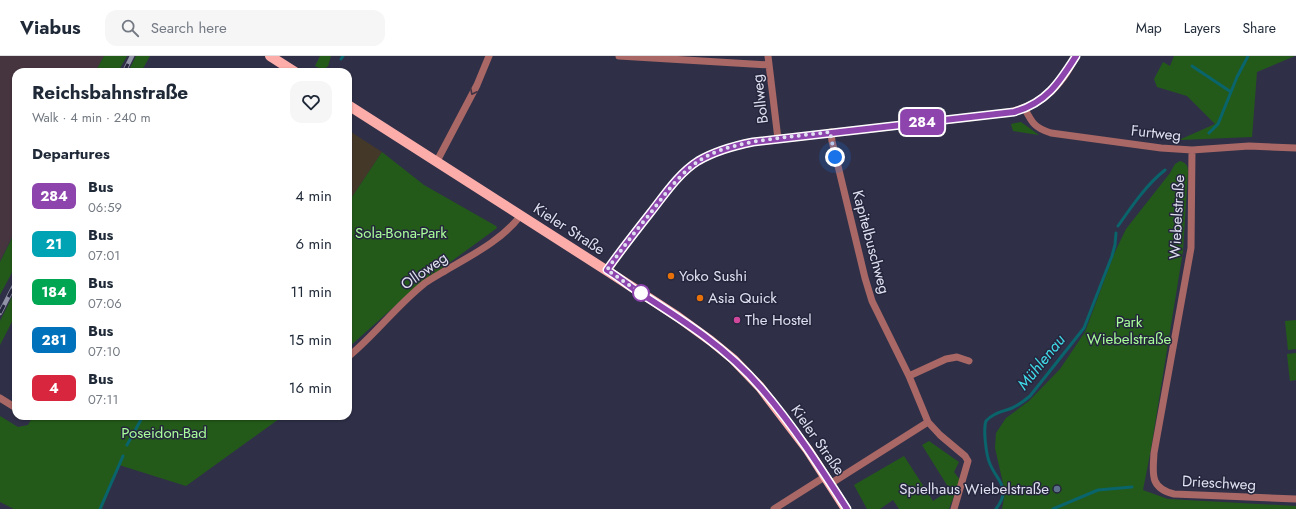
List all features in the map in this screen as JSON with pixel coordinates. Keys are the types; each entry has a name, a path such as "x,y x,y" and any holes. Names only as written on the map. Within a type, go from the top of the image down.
{"main road":[{"path":"270,56 289,68"},
{"name":"Kieler Straße","path":"352,108 607,270 697,330 733,359 760,387 804,444 846,509"}],"street":[{"path":"437,161 477,85 489,56"},
{"path":"619,56 769,65"},
{"name":"Bollweg","path":"768,56 778,139"},
{"path":"607,270 677,179 696,162 708,155 753,142 830,132 1000,114 1025,109 1042,99 1061,80 1076,56"},
{"name":"Furtweg","path":"1025,109 1033,124 1040,130 1051,133 1161,148 1192,150 1249,146 1296,148"},
{"name":"Kapitelbuschweg","path":"830,132 868,289 880,318 909,376 928,422 940,436 966,456 968,461 954,509"},
{"name":"Wiebelstraße","path":"1153,473 1154,453 1191,248 1192,150"},
{"name":"Olloweg","path":"352,354 363,344 402,302 426,282 475,253 503,234 513,226 521,215"},
{"path":"909,376 946,359 957,357 969,361"},
{"path":"0,398 12,406"},
{"path":"774,509 828,480 928,422"},
{"name":"Drieschweg","path":"1153,473 1155,483 1158,486 1167,492 1174,494 1296,499"}],"shaded area":[{"path":"0,56 104,56 97,68 12,68 12,237 0,261"},
{"path":"352,133 382,152 352,197"}],"green space":[{"path":"104,56 127,56 120,68 97,68"},
{"path":"136,56 150,56 143,68 130,68"},
{"path":"320,56 331,56 328,66 326,68 319,68 315,66"},
{"path":"1174,56 1295,56 1257,72 1252,137 1179,140 1215,124 1187,96 1157,87 1154,79 1163,62 1170,66"},
{"path":"1021,122 1039,135 1013,131 1011,124"},
{"name":"Sola-Bona-Park","path":"382,152 424,185 496,226 497,228 415,288 352,344 352,197"},
{"name":"Park Wiebelstraße","path":"1180,161 1188,168 1183,251 1143,490 1168,499 1296,506 1296,509 1002,509 1005,492 995,448 996,433 1006,418 1029,401 1060,369 1085,332 1114,254 1126,229 1170,173 1175,164"},
{"path":"12,238 12,272 0,295 0,262"},
{"path":"12,297 12,322 0,345 0,321"},
{"path":"1296,320 1296,349 1288,350 1285,321"},
{"path":"1296,353 1296,380 1290,381 1287,354"},
{"name":"Poseidon-Bad","path":"0,416 18,427 28,425 31,420 277,420 186,486 119,465 102,509 14,509 0,502"},
{"path":"929,441 959,462 954,472 960,480 949,509 899,509 893,500 880,509 867,509 854,485 904,456 933,501 950,490 922,445"}],"waterway":[{"name":"Mühlenau","path":"1209,133 1218,124 1237,77 1248,56"},
{"path":"1192,66 1231,92"},
{"name":"Mühlenau","path":"1118,226 1145,189 1165,170"},
{"name":"Mühlenau","path":"996,509 1001,502 1003,490 1002,485 990,464 986,449 986,421 995,414 1017,406 1030,396 1084,328 1112,256 1116,233"},
{"path":"127,445 141,420"},
{"path":"100,509 123,456"},
{"path":"1053,509 1098,490 1132,487"}],"railway":[{"path":"126,68 132,56"},
{"path":"0,313 12,290"}],"bus line":[{"name":"284","path":"847,509 826,476 785,418 760,387 733,359 697,330 607,270 677,179 696,162 708,155 753,142 1014,112 1025,109 1042,99 1061,80 1076,56"}],"place":[{"name":"Yoko Sushi","path":"671,276"},
{"name":"Asia Quick","path":"700,298"},
{"name":"The Hostel","path":"737,320"},
{"name":"Spielhaus Wiebelstraße","path":"1057,489"}],"route":[{"path":"641,293 607,270 677,179 696,162 708,155 722,150 753,142 830,132 835,157"}]}
